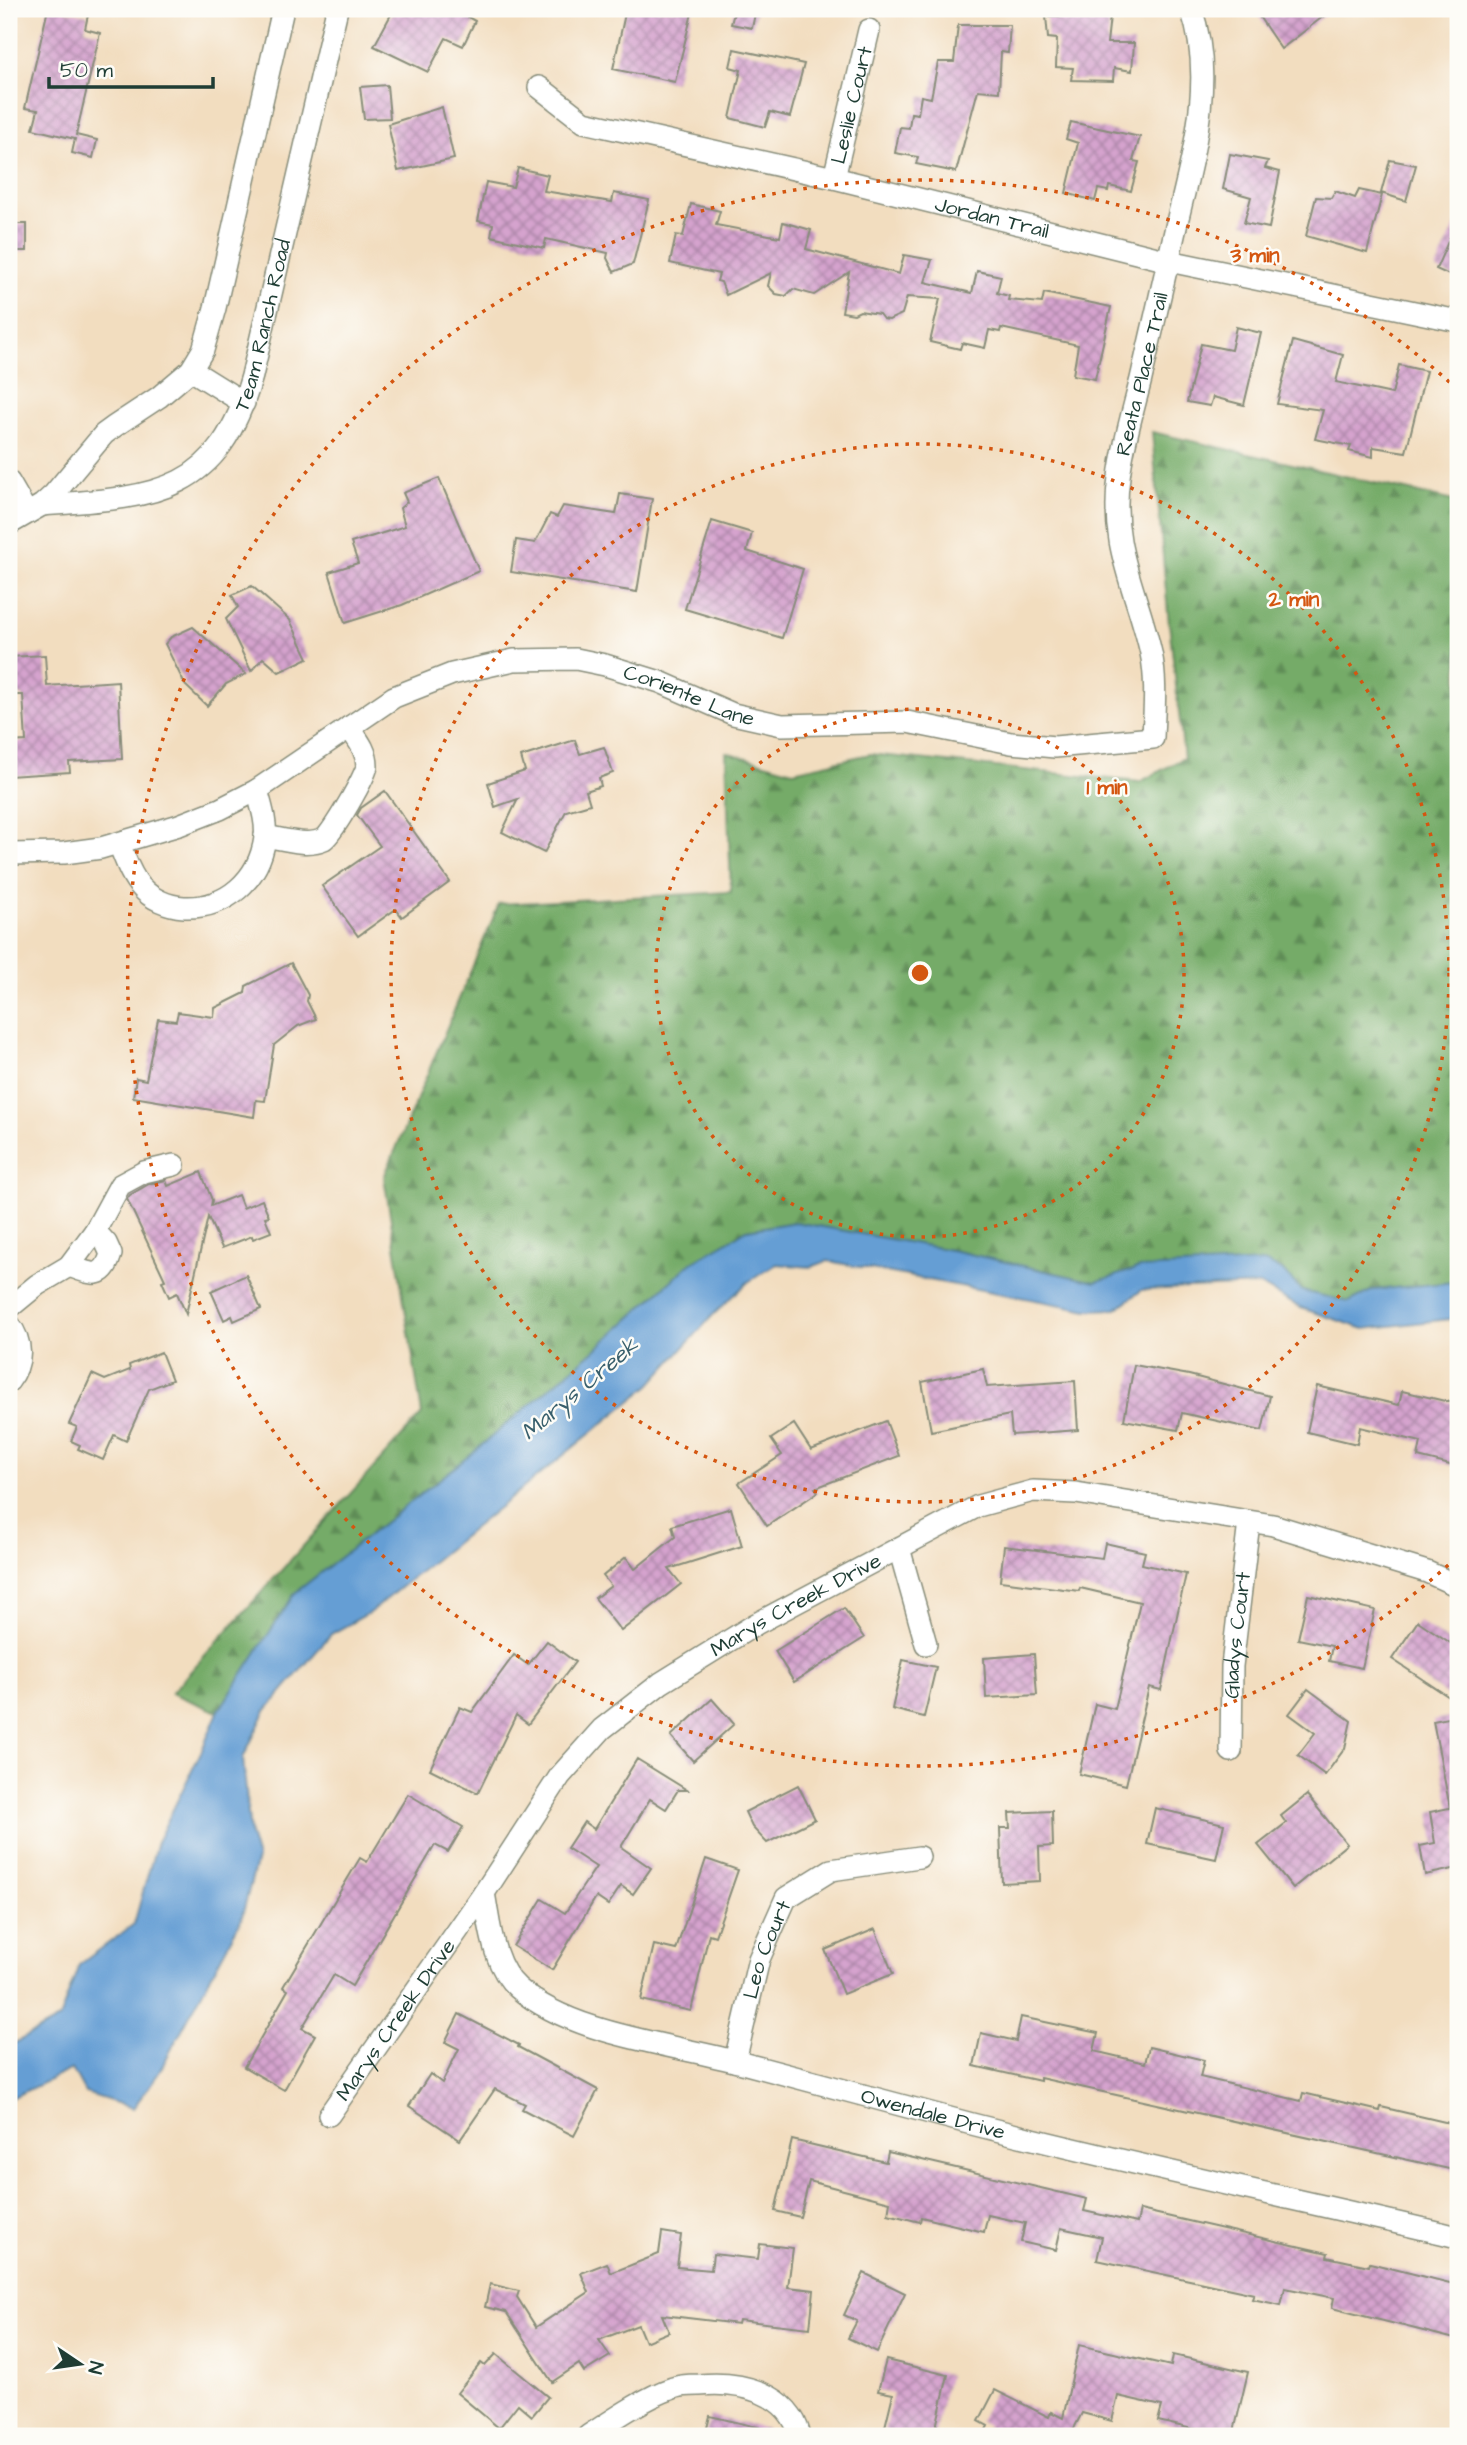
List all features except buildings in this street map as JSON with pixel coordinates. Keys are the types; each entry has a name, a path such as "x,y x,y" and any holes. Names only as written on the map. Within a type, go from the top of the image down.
{"street":[{"path":"9,482 26,514 65,482 104,434 168,391 191,370 203,350 283,9"},
{"name":"Team Ranch Road","path":"26,514 83,502 154,492 180,482 194,472 219,450 228,437 244,403 337,9"},
{"name":"Reata Place Trail","path":"1153,738 1155,692 1152,654 1117,532 1117,494 1128,431 1191,164 1199,114 1200,52 1191,9"},
{"name":"Leslie Court","path":"834,178 869,30"},
{"name":"Jordan Trail","path":"539,86 584,122 834,178 1168,261 1458,321"},
{"path":"191,370 244,403"},
{"name":"Coriente Lane","path":"9,854 64,853 119,844 198,818 257,790 394,697 452,674 514,660 576,659 634,672 733,714 782,726 907,722 1011,743 1055,747 1153,738"},
{"path":"265,836 304,843 324,839 334,831 367,768 365,751 349,727"},
{"path":"119,844 135,879 150,896 176,906 203,907 218,903 239,889 258,864 265,836 265,823 257,790"},
{"path":"9,1308 37,1285 69,1266 95,1231 120,1185 144,1172 174,1165"},
{"path":"69,1266 91,1274 101,1273 108,1265 111,1254 106,1243 95,1231"},
{"path":"9,1324 16,1334 20,1348 18,1366 9,1381"},
{"name":"Marys Creek Drive","path":"329,2115 484,1893 559,1776 602,1730 662,1683 756,1624 978,1506 1033,1491 1076,1493 1273,1525 1427,1572 1458,1586"},
{"name":"Gladys Court","path":"1231,1751 1232,1666 1249,1522"},
{"path":"899,1548 926,1644"},
{"name":"Leo Court","path":"734,2061 759,1959 786,1898 831,1870 919,1857"},
{"name":"Owendale Drive","path":"484,1893 495,1950 506,1975 518,1988 544,2006 583,2025 734,2061 974,2124 1458,2237"},
{"path":"588,2436 674,2387 713,2383 743,2386 760,2392 789,2410 797,2423 800,2436"}],"green space":[{"path":"1152,432 1458,502 1458,1280 1373,1290 1349,1303 1302,1291 1282,1270 1140,1268 1095,1282 956,1251 795,1222 747,1230 692,1262 595,1350 459,1464 295,1593 218,1712 171,1693 422,1414 384,1177 499,904 731,892 726,752 793,771 870,754 1140,782 1184,758"}],"water":[{"name":"Marys Creek","path":"795,1222 956,1251 1095,1282 1140,1268 1264,1262 1282,1270 1302,1291 1349,1302 1373,1290 1458,1280 1458,1318 1364,1329 1301,1308 1260,1285 1142,1290 1116,1309 1088,1310 828,1261 810,1267 777,1264 748,1282 713,1315 650,1385 369,1613 331,1634 265,1712 243,1758 250,1835 257,1859 241,1920 158,2074 133,2108 85,2093 72,2069 9,2099 9,2046 59,2019 79,1965 134,1924 157,1842 218,1712 295,1593 459,1464 595,1350 692,1262 747,1230"}]}
